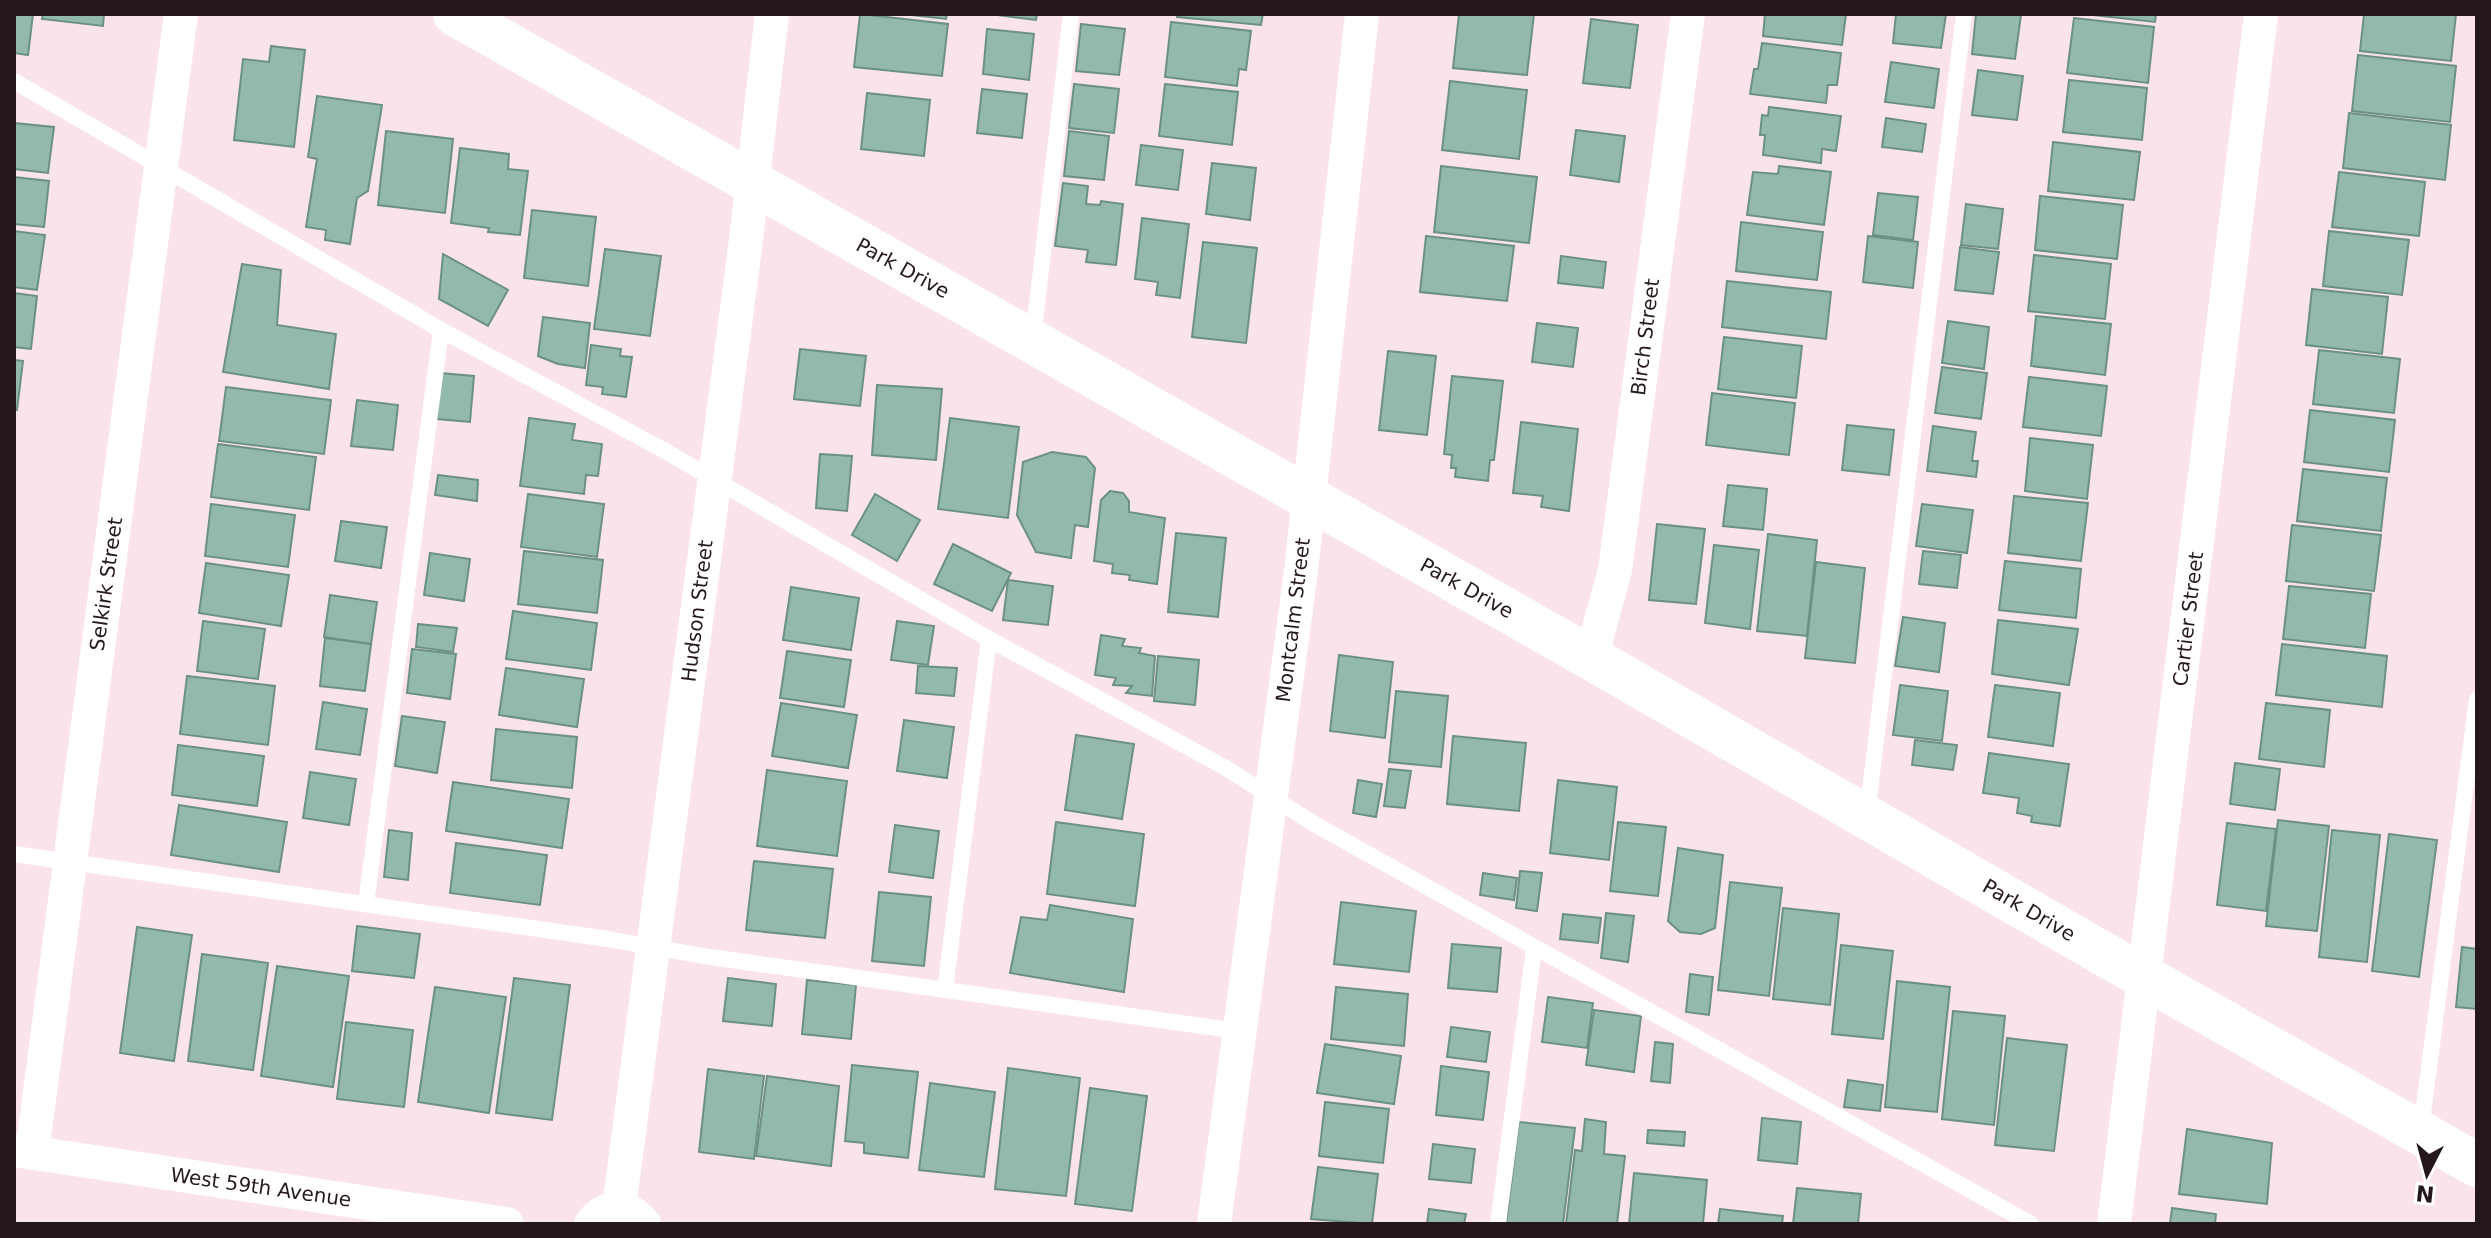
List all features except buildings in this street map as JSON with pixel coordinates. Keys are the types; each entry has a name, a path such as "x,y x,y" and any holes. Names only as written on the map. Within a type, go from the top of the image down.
{"street":[{"name":"Selkirk Street","path":"23,1152 70,862 181,14"},
{"name":"Hudson Street","path":"618,1219 772,14"},
{"name":"Montcalm Street","path":"1214,1224 1301,571 1362,14"},
{"name":"Birch Street","path":"1591,658 1615,570 1688,14"},
{"name":"Cartier Street","path":"2114,1224 2261,14"},
{"name":"Park Drive","path":"471,18 752,183 2477,1165"},
{"name":"West 59th Avenue","path":"23,1152 507,1224"}],"lane":[{"path":"1033,342 1071,14"},
{"path":"1866,816 1964,14"},
{"path":"14,81 441,330 714,479 989,639 1226,768 1316,825 1534,949 2031,1224"},
{"path":"366,904 441,330"},
{"path":"945,990 989,639"},
{"path":"2421,1133 2477,699"},
{"path":"14,854 1238,1031"},
{"path":"1498,1224 1534,949"}]}
